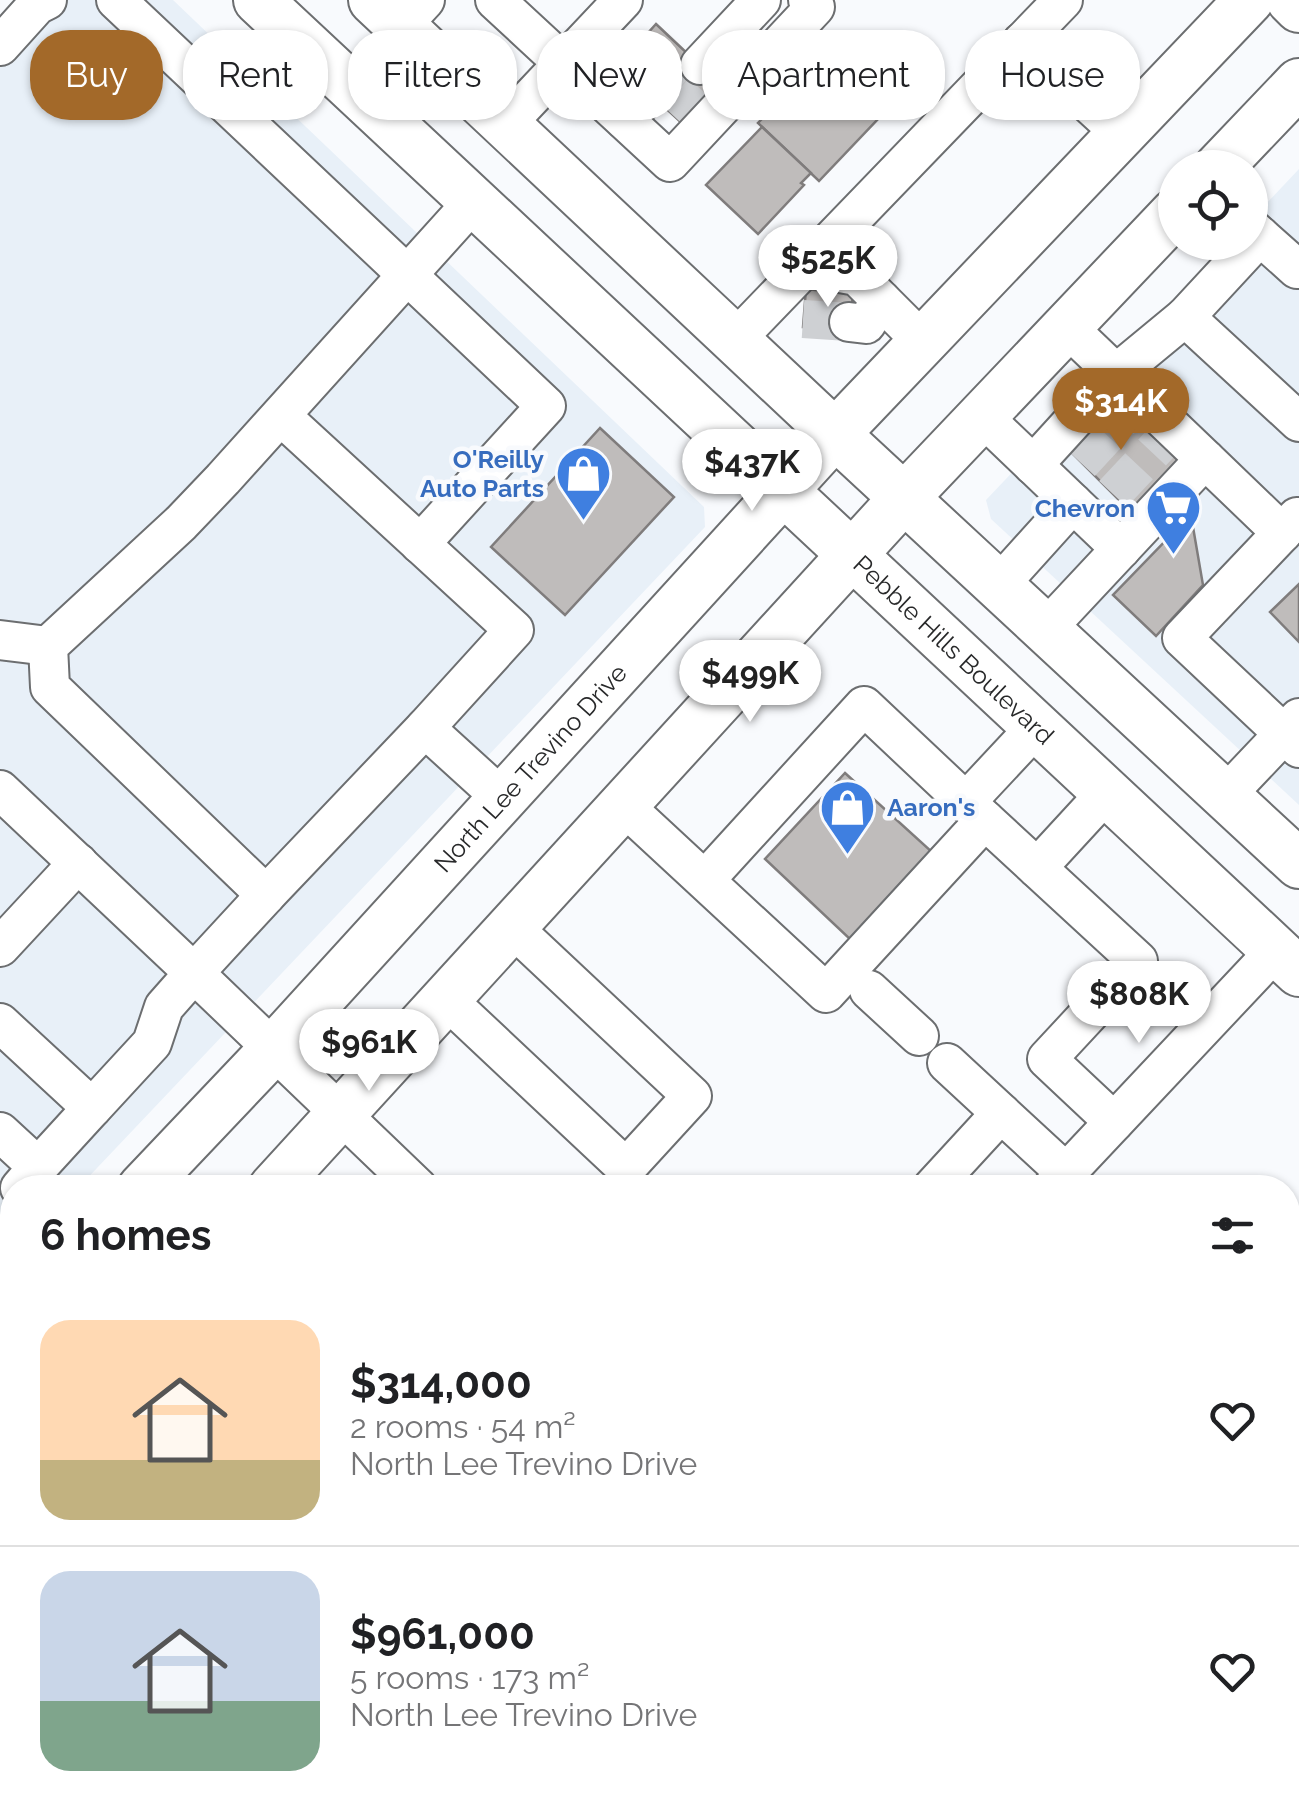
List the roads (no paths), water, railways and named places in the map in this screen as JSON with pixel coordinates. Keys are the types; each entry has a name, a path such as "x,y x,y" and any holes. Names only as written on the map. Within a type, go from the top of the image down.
{"main road":[{"name":"Pebble Hills Boulevard","path":"258,0 1287,961"},
{"name":"North Lee Trevino Drive","path":"154,1175 835,434 1249,0"},
{"path":"1291,0 1299,8"},
{"path":"400,9 505,125 1299,864"},
{"path":"1235,150 1299,83"},
{"path":"284,1175 904,498 1158,231"}],"street":[{"path":"0,46 47,0"},
{"path":"116,0 546,406 420,544"},
{"path":"495,0 537,39"},
{"path":"594,30 622,0"},
{"path":"700,66 735,0"},
{"path":"700,66 761,0"},
{"path":"700,66 788,0"},
{"path":"682,104 815,6 808,0"},
{"path":"1034,30 1063,0"},
{"path":"505,125 537,91"},
{"path":"735,340 791,307 806,267 965,101"},
{"path":"1107,120 1122,134"},
{"path":"266,894 50,687 48,646 180,523 474,201"},
{"path":"1268,242 1298,269"},
{"path":"998,586 1075,489 1128,395 1231,260"},
{"path":"806,267 857,276 923,342"},
{"path":"849,322 866,324 881,300"},
{"path":"1185,317 1299,422"},
{"path":"1067,327 1167,436 1205,459 1291,524 1182,638 1294,733 1225,796"},
{"path":"32,1175 152,1043 164,1007 514,630 281,416"},
{"path":"982,416 1075,489 1121,549"},
{"path":"1046,630 1205,459"},
{"path":"0,640 48,646"},
{"path":"704,880 864,706 1138,961 1047,1060 1114,1122"},
{"path":"623,805 826,992 976,811 1037,726"},
{"path":"425,728 503,799"},
{"path":"0,790 404,1175"},
{"path":"1037,868 1107,792"},
{"path":"0,947 78,863"},
{"path":"512,927 692,1096 620,1175"},
{"path":"1064,1175 1114,1122 1287,961"},
{"path":"870,990 919,1036"},
{"path":"446,999 614,1175"},
{"path":"0,1023 92,1108"},
{"path":"948,1063 1000,1113 1055,1175"},
{"path":"944,1175 1000,1113"},
{"path":"0,1132 27,1175"}],"tunnel":[{"path":"682,57 686,53"},
{"path":"682,114 702,92"},
{"path":"803,319 849,322"},
{"path":"1081,463 1128,412"},
{"path":"1113,494 1161,443"}],"place":[{"name":"O'Reilly Auto Parts","path":"583,522"},
{"name":"Chevron","path":"1174,557"},
{"name":"Aaron's","path":"848,856"}]}
